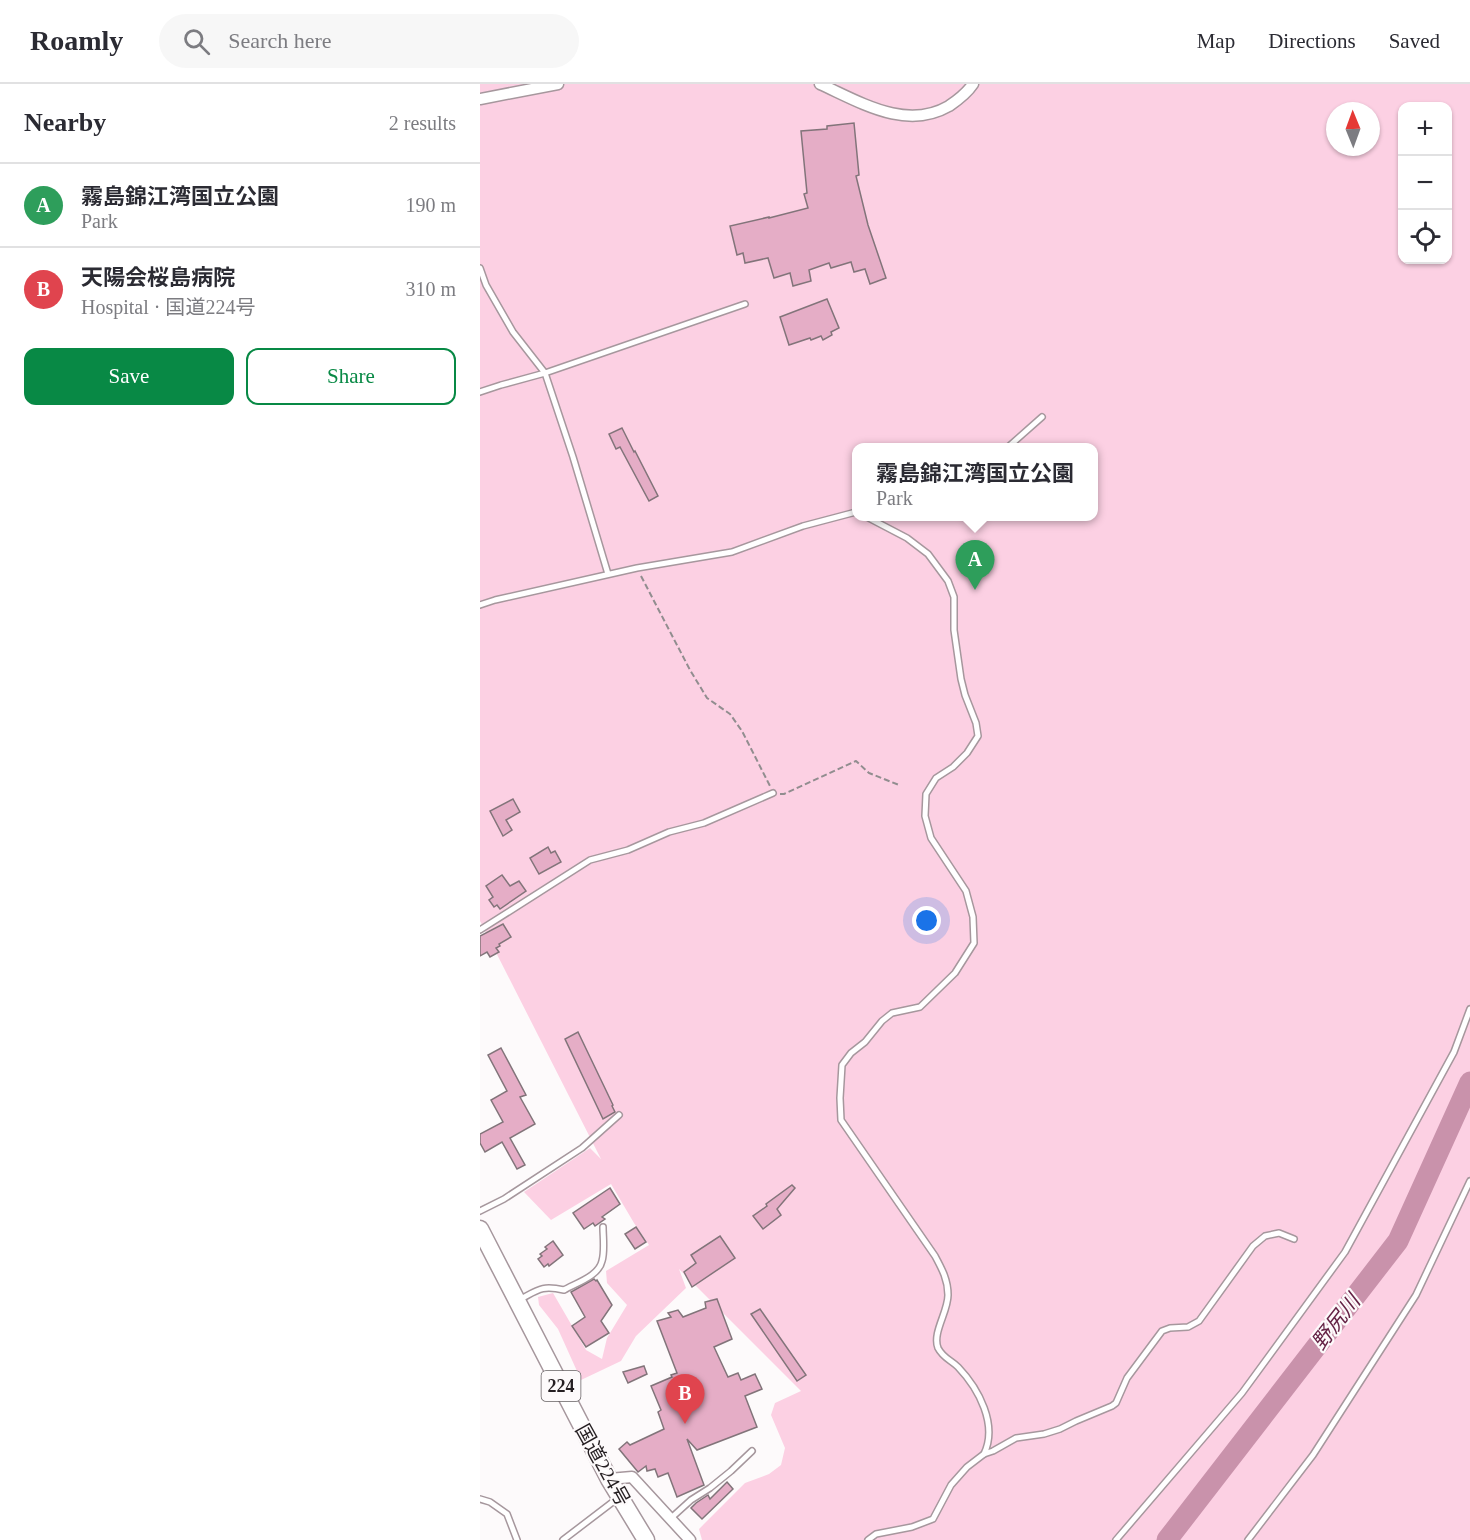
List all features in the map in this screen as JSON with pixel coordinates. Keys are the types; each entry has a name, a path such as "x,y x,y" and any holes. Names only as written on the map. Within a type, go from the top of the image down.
{"highway":[{"name":"国道224号","path":"480,1229 609,1479 646,1540"}],"street":[{"path":"480,99 558,84"},
{"path":"820,84 878,109 912,117 946,108 959,99 973,84"},
{"path":"609,1479 632,1477 690,1540"}],"lane":[{"path":"480,268 486,285 513,332 545,373 608,574"},
{"path":"480,392 545,373 745,304"},
{"path":"1012,443 1042,417"},
{"path":"480,606 495,600 608,574 732,552 803,526 852,513"},
{"path":"875,521 907,538 928,554 948,581 954,597 954,630 962,679 978,736 967,753 953,767 936,778 926,794 925,816 931,838 966,891 974,917 974,943 955,973 920,1007 892,1013 882,1021 865,1042 851,1053 842,1065 841,1120 935,1256 946,1278 948,1295 946,1310 937,1335 937,1346 943,1356 965,1376 983,1404 987,1415 989,1443 984,1454"},
{"path":"480,930 590,860 628,850 669,832 704,823 773,793"},
{"path":"1116,1540 1242,1393 1345,1252 1454,1052 1470,1009"},
{"path":"480,1211 504,1199 582,1148 619,1115"},
{"path":"1248,1540 1313,1455 1416,1295 1470,1181"},
{"path":"517,1301 542,1288 564,1290 597,1271 603,1257 603,1227"},
{"path":"868,1540 876,1534 933,1520 951,1485 967,1467 984,1454 993,1452 1016,1438 1060,1429 1112,1406 1116,1403 1127,1378 1162,1331 1188,1327 1198,1321 1253,1246 1265,1236 1279,1233 1294,1239"},
{"path":"670,1519 691,1500 731,1471 752,1451"},
{"path":"563,1540 619,1497"},
{"path":"480,1499 490,1502 507,1514 517,1540"}],"path":[{"path":"637,568 690,670 707,698 730,714 742,731 773,793 784,794 856,761 869,773 899,785"}],"shaded area":[{"path":"480,84 1470,84 1470,1540 702,1540 699,1529 745,1483 769,1474 781,1465 785,1448 771,1415 775,1403 801,1391 679,1269 686,1288 636,1336 621,1361 581,1380 558,1329 539,1305 538,1297 553,1293 586,1350 602,1359 607,1338 627,1305 607,1283 606,1271 649,1245 611,1184 551,1220 524,1192 590,1148 601,1159 480,921"}],"building":[{"path":"854,123 859,175 856,176 868,225 886,278 870,284 865,269 854,272 851,262 831,268 829,263 809,270 811,281 793,286 790,273 774,278 768,258 745,263 743,253 737,255 730,226 808,208 804,194 807,193 801,131 827,129 827,126"},
{"path":"827,299 839,328 823,340 821,336 789,345 780,317"},
{"path":"622,428 658,496 649,501 620,447 616,449 609,434"},
{"path":"513,799 520,812 506,820 512,830 503,836 490,811"},
{"path":"548,847 551,853 555,851 561,862 539,874 530,858"},
{"path":"502,875 510,886 519,881 526,891 500,909 497,905 494,907 489,900 493,897 486,886"},
{"path":"503,924 511,937 499,944 500,946 496,948 499,952 490,957 487,952 480,956 480,936"},
{"path":"578,1032 613,1105 615,1112 603,1119 565,1039"},
{"path":"501,1048 526,1095 520,1097 535,1124 510,1138 525,1165 517,1169 502,1142 485,1152 480,1143 480,1134 503,1122 491,1100 507,1091 488,1055"},
{"path":"792,1185 795,1188 777,1209 781,1215 763,1229 753,1216"},
{"path":"610,1188 620,1204 602,1217 605,1219 595,1226 593,1223 584,1229 573,1213"},
{"path":"636,1227 646,1242 635,1249 625,1234"},
{"path":"720,1236 735,1258 692,1287 684,1272 696,1263 691,1255"},
{"path":"553,1241 563,1255 549,1266 548,1264 544,1267 538,1259 542,1256 540,1254 547,1249 545,1247"},
{"path":"594,1279 597,1280 612,1305 601,1321 609,1333 586,1347 572,1326 585,1317 571,1292"},
{"path":"717,1299 732,1339 714,1347 728,1377 738,1373 741,1380 755,1374 762,1389 745,1396 757,1427 697,1450 687,1439 704,1485 677,1497 668,1473 658,1477 655,1469 647,1471 646,1466 638,1472 619,1449 627,1442 630,1445 664,1429 658,1412 661,1410 651,1386 677,1373 657,1321 671,1317 668,1313 678,1310 683,1317 706,1308 705,1302"},
{"path":"760,1309 806,1375 797,1381 751,1314"},
{"path":"644,1366 647,1374 628,1383 623,1372"},
{"path":"727,1482 733,1489 702,1519 691,1508 708,1495 710,1499"}],"waterway":[{"name":"野尻川","path":"1167,1540 1398,1241 1470,1082"}],"place":[{"name":"霧島錦江湾国立公園","path":"975,590"},
{"name":"天陽会桜島病院","path":"685,1424"}]}
